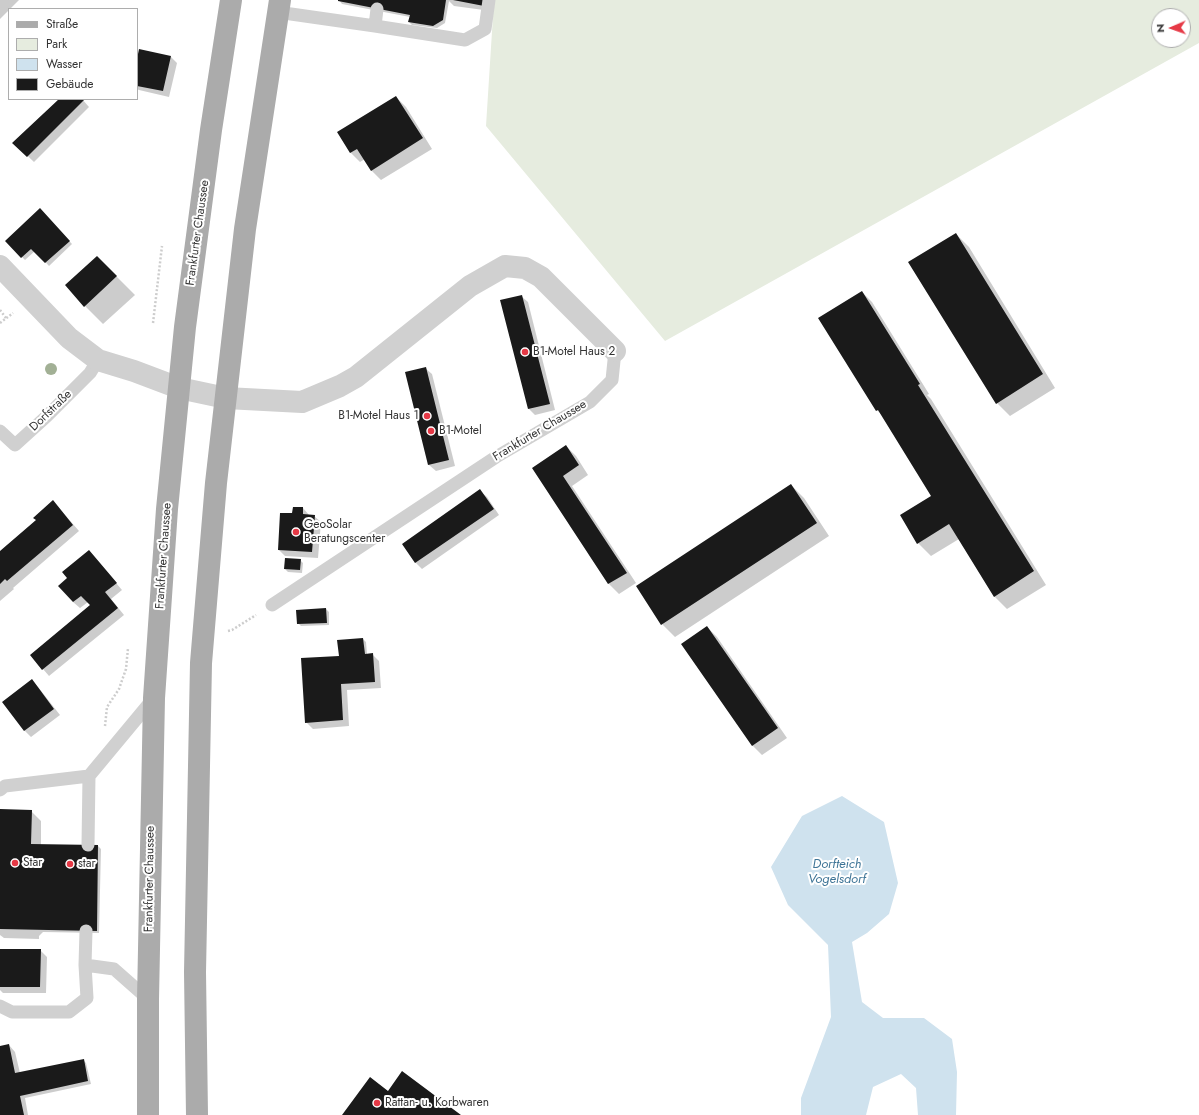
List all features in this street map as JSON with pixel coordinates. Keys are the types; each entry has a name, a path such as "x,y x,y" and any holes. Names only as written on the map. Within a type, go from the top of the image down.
{"main road":[{"name":"Frankfurter Chaussee","path":"148,1115 148,999 154,698 167,509 185,327 211,130 231,0"},
{"path":"196,1115 195,972 202,663 216,483 246,229 278,6"}],"street":[{"path":"0,266 70,338 98,360 134,371 179,388 226,398"},
{"name":"Frankfurter Chaussee","path":"226,398 302,402 340,386 356,377 470,286 505,266 525,268 542,277 615,351"}],"lane":[{"path":"278,6 375,26 465,40 485,29 489,0"},
{"path":"375,26 377,9"},
{"name":"Frankfurter Chaussee","path":"272,605 496,457 590,402 612,380 615,351"},
{"name":"Dorfstraße","path":"0,431 15,445 47,416 90,373 98,360"},
{"path":"88,845 89,776 154,698"},
{"path":"0,790 6,786 89,776"},
{"path":"0,1006 12,1012 69,1012 87,998 85,965 86,931"},
{"path":"85,965 114,969 148,999"}],"path":[{"path":"153,323 162,246"},
{"path":"0,310 6,318"},
{"path":"225,631 232,630 272,605"},
{"path":"105,758 104,736 107,707 119,689 126,669 128,648"}],"green space":[{"path":"494,0 1199,0 1199,43 1191,47 1191,8 1151,8 1151,48 1190,48 665,341 486,126"}],"water":[{"name":"Dorfteich Vogelsdorf","path":"842,796 884,822 898,883 889,914 867,933 852,942 862,1002 883,1018 924,1018 952,1039 957,1072 956,1115 918,1115 916,1088 901,1074 873,1087 866,1115 801,1115 801,1098 831,1017 828,945 788,905 771,867 802,816"}],"building":[{"path":"338,0 446,0 443,20 433,26 408,22 410,15"},
{"path":"453,0 485,0 484,6"},
{"path":"139,49 171,56 163,91 138,86"},
{"path":"396,96 423,138 371,171 357,149 350,153 337,132"},
{"path":"58,100 84,100 27,157 12,143"},
{"path":"40,208 70,241 45,263 31,249 21,258 5,241"},
{"path":"956,233 1043,374 996,404 908,262"},
{"path":"97,256 117,276 84,307 65,285"},
{"path":"862,291 920,384 918,385 1034,571 994,597 949,524 917,544 900,515 931,496 878,410 876,411 818,318"},
{"name":"B1-Motel Haus 2","path":"522,295 550,404 528,409 500,300"},
{"name":"B1-Motel Haus 1","path":"426,367 449,460 428,465 405,372"},
{"path":"566,445 579,465 563,476 627,573 608,584 532,468"},
{"path":"791,484 817,523 661,625 636,586"},
{"path":"480,489 494,509 415,563 402,544"},
{"path":"53,500 73,525 7,581 5,579 0,584 0,551 36,520 33,518"},
{"name":"GeoSolar Beratungscenter","path":"293,507 303,507 303,514 315,515 312,552 278,550 280,513 292,513"},
{"path":"89,550 117,583 105,592 118,608 42,670 30,655 90,605 81,596 73,602 58,586 67,578 62,572"},
{"path":"285,558 301,559 300,570 284,569"},
{"path":"326,608 327,623 297,624 296,610"},
{"path":"707,626 778,728 752,746 681,644"},
{"path":"363,638 365,654 373,653 375,682 341,684 343,720 305,723 301,658 339,656 337,640"},
{"path":"32,679 54,709 24,731 2,702"},
{"path":"0,809 32,810 31,844 98,845 97,931 0,929"},
{"path":"0,949 41,949 40,987 0,987"},
{"path":"9,1044 15,1073 84,1059 88,1081 20,1096 24,1115 0,1115 0,1046"},
{"path":"402,1071 461,1115 342,1115 370,1077 388,1091"}],"place":[{"name":"B1-Motel Haus 2","path":"525,352"},
{"name":"B1-Motel Haus 1","path":"427,416"},
{"name":"B1-Motel","path":"431,431"},
{"name":"GeoSolar Beratungscenter","path":"296,532"},
{"name":"Star","path":"15,863"},
{"name":"star","path":"70,864"},
{"name":"Rattan- u. Korbwaren","path":"377,1103"}]}
